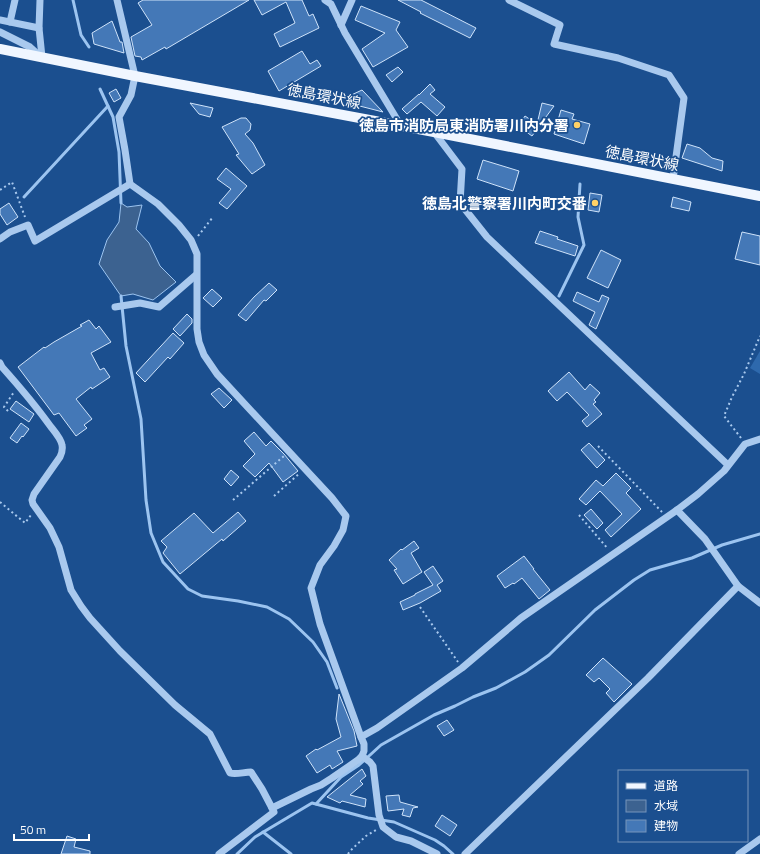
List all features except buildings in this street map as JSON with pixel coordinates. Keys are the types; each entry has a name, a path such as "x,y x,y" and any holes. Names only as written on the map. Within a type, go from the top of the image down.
{"main road":[{"name":"徳島環状線","path":"0,49 760,196"}],"street":[{"path":"10,22 14,0"},
{"path":"40,0 39,28 42,57"},
{"path":"118,0 135,76 131,95 119,117 130,184 158,204 191,240 197,254 197,329 199,342 204,355 217,374 305,468 346,516 343,530 334,546 320,565 310,588 320,624 364,744 363,756 321,785 272,808"},
{"path":"325,0 331,4 345,33 401,126"},
{"path":"341,25 352,0"},
{"path":"509,0 560,25 554,44 618,58 669,75 684,98 673,179"},
{"path":"0,20 39,28"},
{"path":"0,32 30,47 42,57"},
{"path":"434,132 462,169 460,203 487,237 728,465"},
{"path":"0,239 10,232 28,225 34,241 130,184"},
{"path":"115,307 140,304 159,307 196,275"},
{"path":"0,363 43,416 62,444 63,451 60,457 34,494 32,500 36,509 50,528 58,547 71,590 90,618 120,651 175,705 210,734 230,773 251,772 262,788 274,812 220,854"},
{"path":"361,737 377,728 462,668 520,618 677,510 724,471 745,444 760,439"},
{"path":"677,510 705,539 738,586 760,603"},
{"path":"465,854 648,678 738,586"},
{"path":"363,756 373,766 379,814 382,824 396,837 411,841 437,854"},
{"path":"739,854 760,839"}],"path":[{"path":"0,190 12,182 28,225"},
{"path":"192,243 213,216"},
{"path":"745,444 724,416 760,336"},
{"path":"8,410 4,407 19,386"},
{"path":"598,446 667,517"},
{"path":"233,500 289,452"},
{"path":"274,496 305,468"},
{"path":"0,502 25,523 36,509"},
{"path":"579,515 613,554"},
{"path":"420,607 462,668"},
{"path":"348,854 366,836 382,824"}],"shaded area":[{"path":"760,351 760,374 750,368"}],"water":[{"path":"121,203 127,207 142,205 136,229 149,243 160,266 176,282 153,300 133,294 121,296 99,264 107,240 119,222"}],"waterway":[{"path":"73,0 81,35 89,47"},
{"path":"100,89 113,117 119,152 121,203"},
{"path":"24,197 108,106"},
{"path":"559,296 584,245 578,217 580,184"},
{"path":"121,296 126,346 141,419 146,500 151,533 163,562 188,589 202,596 267,607 289,619 313,642 327,662 337,688"},
{"path":"316,804 341,777 359,765 381,745 434,715 496,688 525,672 549,655 595,610 634,580 650,570 692,558 722,545 760,534"},
{"path":"237,854 255,837 312,803 368,818 394,822 435,840 453,854"},
{"path":"263,832 291,854"}],"place":[{"name":"徳島市消防局東消防署川内分署","path":"577,125"},
{"name":"徳島北警察署川内町交番","path":"595,203"}]}
